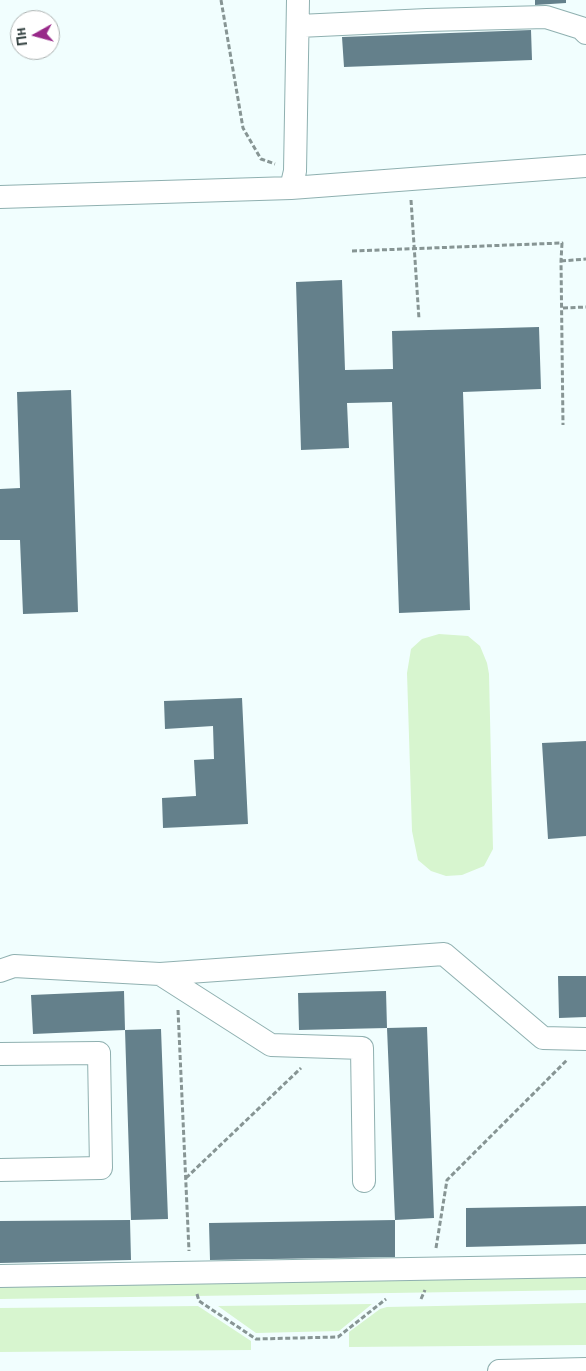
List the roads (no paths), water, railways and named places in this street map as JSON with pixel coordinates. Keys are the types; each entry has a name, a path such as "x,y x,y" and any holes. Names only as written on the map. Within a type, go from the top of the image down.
{"street":[{"path":"293,179 299,26 298,0"},
{"path":"299,26 427,10 546,17 581,28 586,33"},
{"path":"0,197 293,179 409,179 586,166"},
{"path":"0,971 14,966 168,979 444,954 543,1038 579,1047"},
{"path":"168,979 271,1045 362,1048 364,1180"},
{"path":"0,1054 99,1053 101,1168 0,1170"},
{"path":"0,1276 586,1266"},
{"path":"499,1371 586,1369"}]}
